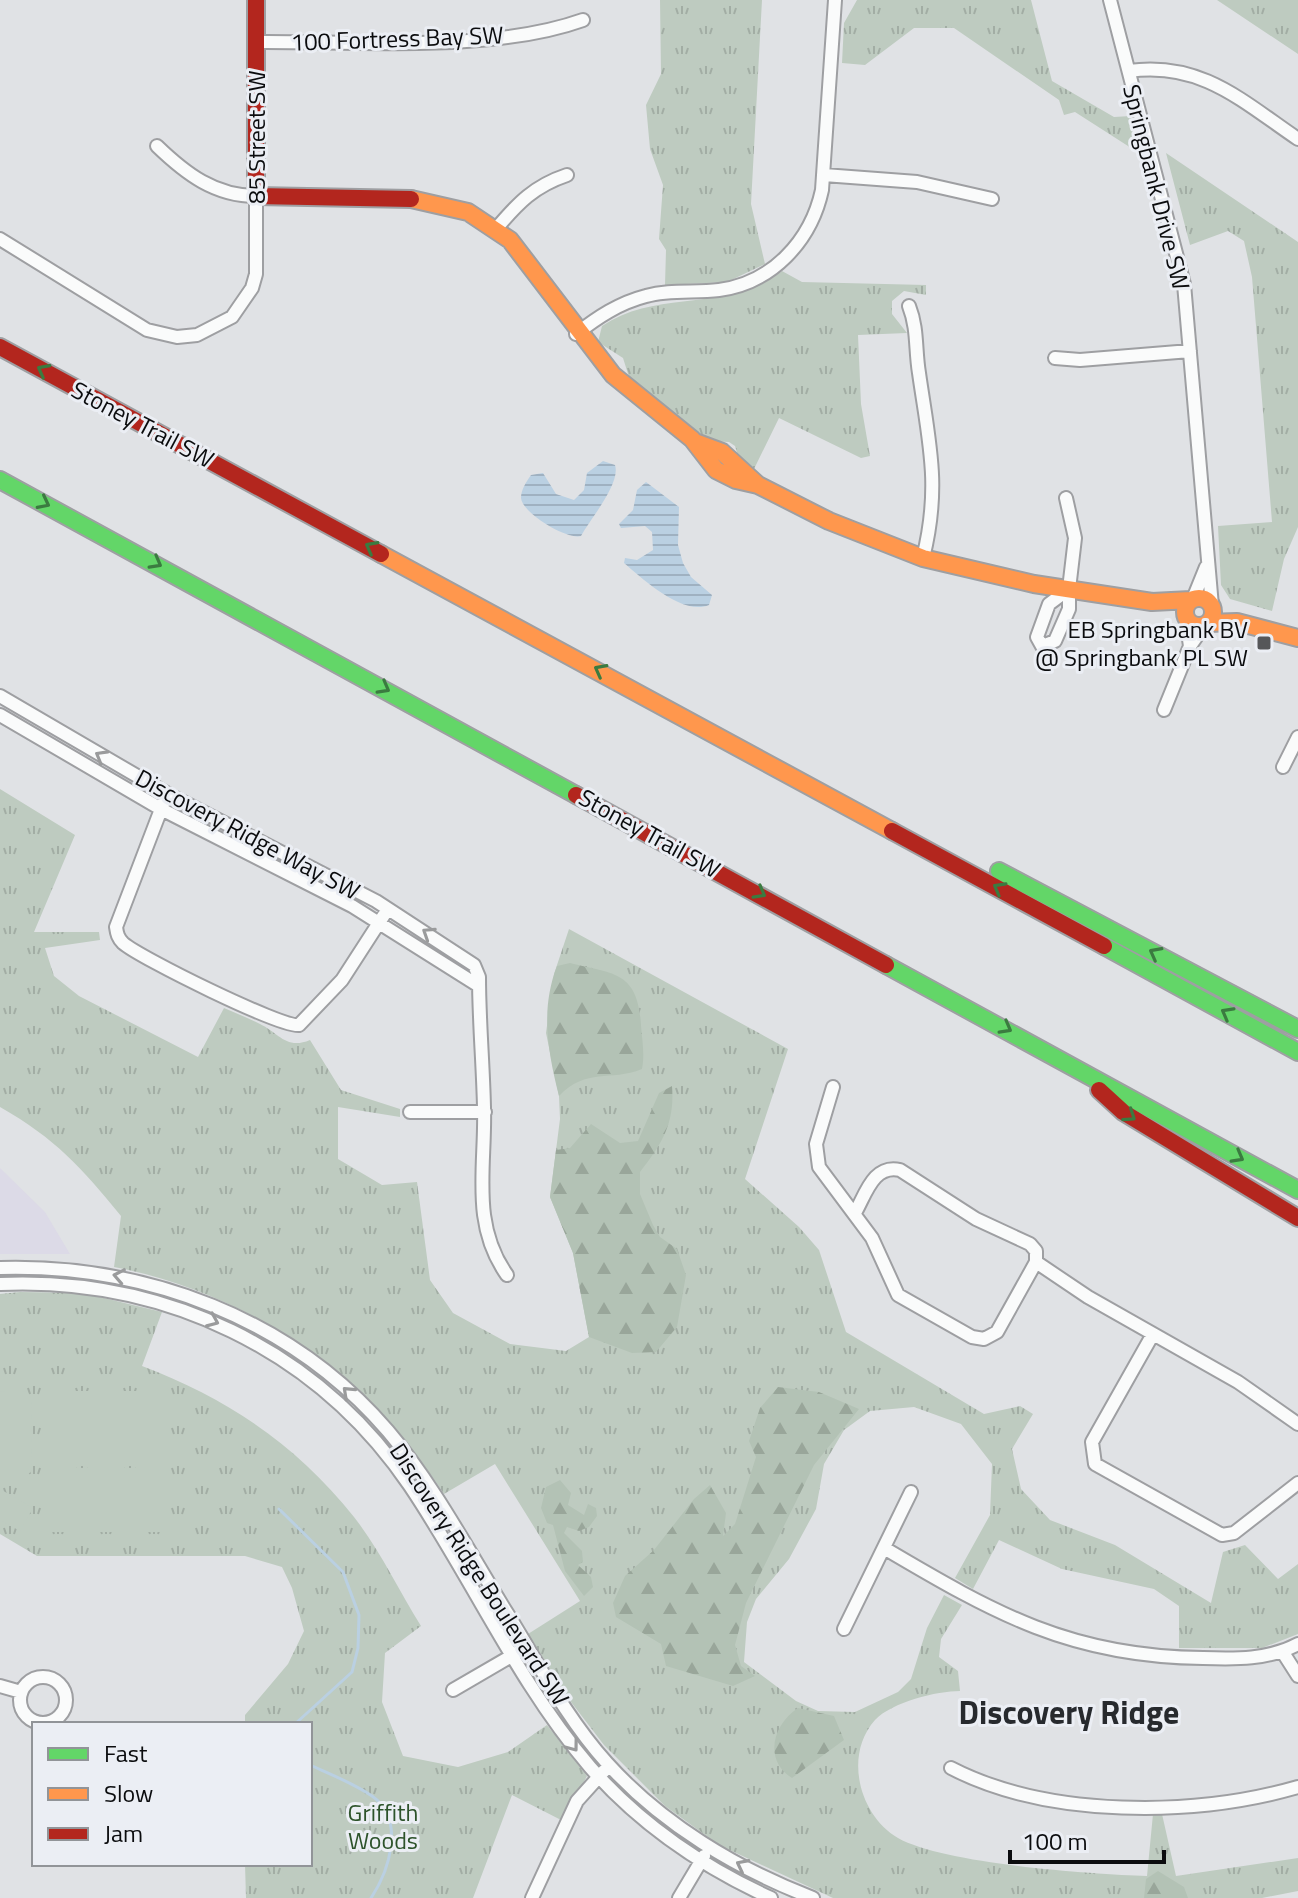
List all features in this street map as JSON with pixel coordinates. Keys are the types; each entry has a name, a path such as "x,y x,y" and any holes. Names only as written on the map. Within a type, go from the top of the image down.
{"main road":[{"name":"85 Street SW","path":"256,0 256,196"},
{"path":"256,196 429,200 470,212 496,229 523,256 576,334 615,377 695,442 706,461 718,471 743,483 758,485 869,539 923,558 980,573 1152,602 1204,599 1209,616"},
{"name":"Stoney Trail SW","path":"0,347 668,707 1298,1052"},
{"name":"Stoney Trail SW","path":"0,480 1298,1190"},
{"path":"1186,618 1184,610 1192,600"},
{"path":"1152,602 1186,618 1192,625 1209,616 1298,638"},
{"path":"668,707 761,745 1298,1029"},
{"path":"1072,1065 1123,1112 1298,1218"}],"street":[{"path":"576,334 629,301 657,293 721,290 769,271 805,235 816,213 824,175 835,0"},
{"name":"Springbank Drive SW","path":"1110,0 1180,266 1190,351 1209,616"},
{"name":"100 Fortress Bay SW","path":"256,42 468,40 542,31 583,20"},
{"path":"1129,71 1162,68 1195,74 1226,90 1298,139"},
{"path":"157,146 180,168 213,188 230,194 256,196"},
{"path":"496,229 523,197 546,182 567,175"},
{"path":"824,175 917,182 992,199"},
{"name":"85 Street SW","path":"0,239 130,321 167,336 197,335 224,323 243,305 256,274 256,196"},
{"path":"909,306 917,330 918,366 934,469 932,515 923,558"},
{"path":"1055,358 1080,360 1190,351"},
{"path":"1066,498 1074,525 1069,589"},
{"name":"Springbank Drive SW","path":"1192,600 1206,567"},
{"path":"1164,710 1190,646 1209,616"},
{"path":"1186,618 1190,646"},
{"name":"Discovery Ridge Way SW","path":"0,696 168,794 388,908 469,959 478,972 479,986 485,1112 484,1218 489,1245 507,1275"},
{"name":"Discovery Ridge Way SW","path":"0,715 161,809 380,922 479,986"},
{"path":"56,749 64,735"},
{"path":"1283,767 1298,737"},
{"path":"168,794 116,927 117,935 126,946 279,1022 294,1026 309,1017 342,980 388,908"},
{"path":"272,866 279,851"},
{"path":"833,1087 816,1144 816,1160 856,1211 898,1295 976,1339 988,1338 997,1332 1036,1262 1036,1251 1030,1244 976,1219 900,1170 886,1169 878,1173 856,1211"},
{"path":"410,1112 485,1112"},
{"path":"1036,1262 1238,1382 1298,1424"},
{"name":"Discovery Ridge Boulevard SW","path":"0,1268 81,1270 184,1294 238,1316 287,1344 345,1389 385,1428 454,1529 570,1714 610,1766 644,1798 709,1848 813,1898"},
{"path":"79,1285 81,1270"},
{"name":"Discovery Ridge Boulevard SW","path":"0,1284 79,1285 160,1301 215,1321 279,1356 343,1405 374,1438 411,1488 560,1728 599,1776 652,1826 700,1861 771,1898"},
{"path":"1153,1334 1092,1442 1095,1464 1222,1535 1234,1533 1298,1483"},
{"path":"279,1356 287,1344"},
{"path":"374,1438 385,1428"},
{"path":"844,1629 911,1492"},
{"path":"441,1537 454,1529"},
{"path":"884,1548 1006,1617 1090,1646 1189,1658 1246,1659 1291,1647 1298,1676"},
{"path":"453,1690 528,1646"},
{"path":"0,1686 21,1692"},
{"path":"532,1898 571,1812 610,1766"},
{"path":"951,1768 1004,1791 1104,1805 1199,1805 1298,1787"},
{"path":"679,1898 709,1848"}],"shaded area":[{"path":"0,1168 45,1212 70,1254 0,1254"}],"green space":[{"path":"660,0 762,0 751,204 765,264 727,282 665,285 666,250 659,239 663,185 650,149 646,105 661,74"},
{"path":"857,0 1031,0 1052,81 1114,117 1131,116 1142,155 1075,112 1064,115 1059,100 954,28 914,28 865,65 842,63 844,23"},
{"path":"1217,0 1298,0 1298,54"},
{"path":"1166,153 1298,242 1298,527 1284,559 1272,611 1230,599 1221,585 1218,526 1272,522 1252,277 1244,241 1228,231 1190,245"},
{"path":"782,271 802,282 926,285 926,295 904,291 892,301 892,314 907,333 858,335 861,404 870,456 861,458 779,418 754,469 740,462 735,446 729,442 710,441 637,386 629,377 623,358 598,342 602,326 624,314 647,307 740,292"},
{"path":"0,789 75,835 34,932 99,932 100,940 45,948 54,976 79,996 198,1057 224,1008 260,1024 289,1042 310,1040 341,1090 400,1109 400,1117 338,1107 338,1159 382,1185 417,1182 430,1280 453,1313 510,1344 566,1351 589,1337 573,1253 550,1197 560,1119 559,1096 546,1033 554,974 569,929 788,1049 745,1179 799,1227 819,1250 846,1332 984,1414 1020,1406 1033,1414 1012,1449 1021,1489 1050,1520 1115,1545 1211,1603 1223,1552 1245,1545 1278,1579 1298,1564 1298,1634 1262,1648 1179,1648 1179,1606 1154,1589 1062,1569 999,1540 973,1589 955,1578 990,1515 992,1464 961,1424 914,1407 870,1411 844,1430 824,1464 816,1509 789,1559 756,1599 747,1622 744,1662 796,1701 818,1711 855,1712 898,1692 911,1679 927,1628 944,1595 962,1605 941,1639 939,1657 958,1671 960,1691 915,1699 892,1708 875,1720 865,1735 860,1751 860,1784 874,1815 885,1828 898,1838 948,1855 1056,1870 1147,1876 1153,1814 1162,1814 1176,1876 1298,1858 1298,1891 1262,1898 833,1898 719,1845 665,1806 604,1745 571,1702 528,1634 580,1601 495,1464 444,1494 380,1413 342,1377 302,1346 213,1297 114,1267 121,1216 66,1155 0,1107"},
{"path":"570,963 611,973 629,985 639,1007 643,1063 642,1069 630,1073 579,1081 559,1096 549,1047 547,1015 557,966"},
{"path":"672,1086 669,1122 661,1142 640,1172 640,1194 660,1237 677,1249 686,1275 677,1327 656,1352 632,1353 589,1337 573,1253 550,1197 556,1150 570,1148 591,1124 620,1143 638,1141 659,1093"},
{"name":"Griffith Woods","path":"83,1293 162,1312 142,1366 231,1409 258,1426 309,1468 354,1517 421,1626 385,1653 382,1702 403,1756 458,1767 508,1752 547,1725 587,1776 563,1821 512,1795 473,1898 246,1898 245,1866 312,1866 312,1722 245,1722 245,1715 288,1664 304,1631 292,1588 282,1567 245,1556 37,1556 0,1534 0,1294"},
{"path":"778,1387 819,1392 859,1409 814,1465 746,1603 735,1645 741,1666 755,1676 733,1686 666,1666 661,1644 616,1617 613,1603 625,1576 654,1550 694,1499 710,1485 726,1513 723,1536 735,1524 756,1457 749,1441 760,1408"},
{"path":"27,1391 31,1398 32,1470 27,1476 0,1476 0,1392"},
{"path":"44,1391 168,1391 168,1455 44,1455"},
{"path":"44,1468 168,1468 168,1532 44,1532"},
{"path":"560,1480 571,1493 568,1505 584,1515 588,1504 596,1508 597,1516 589,1527 579,1531 567,1527 564,1533 582,1551 583,1562 578,1565 591,1577 593,1587 584,1596 565,1571 553,1525 547,1523 541,1508 546,1487"},
{"path":"0,1489 33,1508 20,1531 0,1520"},
{"path":"798,1708 834,1716 844,1740 792,1778 777,1762 775,1742 782,1723"},
{"path":"1158,1871 1184,1887 1188,1898 1144,1898 1146,1879"}],"water":[{"path":"603,461 615,465 614,481 581,536 556,530 523,504 522,492 531,475 543,473 556,494 574,500 584,490 587,473"},
{"path":"646,482 679,507 678,545 683,563 691,577 712,595 709,605 698,607 675,601 624,563 625,558 637,560 653,550 652,532 645,526 621,528 619,524 633,510 637,490"}],"waterway":[{"path":"279,1509 343,1572 359,1615 358,1648 352,1672 297,1722"},
{"path":"312,1766 372,1796 389,1818 391,1846 388,1860 371,1898"}],"traffic: fast":[{"path":"0,480 576,795"},
{"path":"999,871 1298,1029"},
{"path":"1104,946 1298,1052"},
{"path":"886,965 1298,1190"}],"traffic: slow":[{"path":"411,199 468,212 510,240 613,375 692,439 716,470 736,480 758,485"},
{"path":"695,442 722,452 758,485 829,521 923,558 1034,584 1152,602 1191,600"},
{"path":"381,554 892,831"},
{"path":"1199,598 1209,602 1213,612 1209,622 1199,626 1189,622 1185,612 1189,602 1199,598"},
{"path":"1208,623 1237,622 1298,638"}],"traffic: jam":[{"path":"256,0 256,196 411,199"},
{"path":"0,347 381,554"},
{"path":"576,795 886,965"},
{"path":"892,831 1104,946"},
{"path":"1099,1090 1123,1112 1298,1218"}],"place":[{"name":"EB Springbank BV @ Springbank PL SW","path":"1264,643"}],"district":[{"name":"Discovery Ridge","path":"1069,1712"}]}
